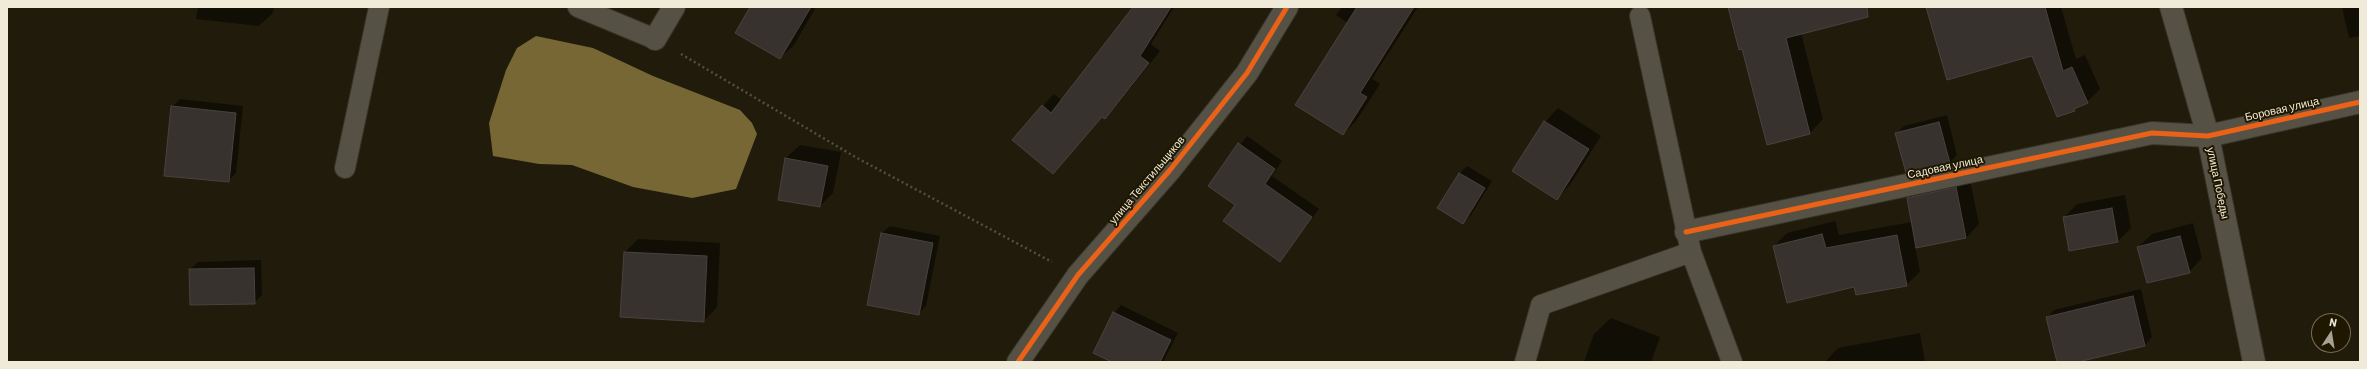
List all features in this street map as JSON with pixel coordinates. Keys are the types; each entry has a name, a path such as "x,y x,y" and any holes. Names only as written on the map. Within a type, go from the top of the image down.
{"street":[{"path":"655,38 674,7"},
{"name":"улица Текстильщиков","path":"1018,362 1078,275 1170,170 1247,73 1287,7"},
{"name":"улица Победы","path":"2171,7 2208,136 2254,362"},
{"name":"Боровая улица","path":"2208,136 2360,102"},
{"name":"Садовая улица","path":"1688,242 2152,133 2208,136"}],"lane":[{"path":"345,168 379,7"},
{"path":"578,7 655,38"},
{"path":"1640,16 1688,242 1732,362"},
{"path":"1525,362 1541,305 1688,242"}],"path":[{"path":"655,38 857,158 1078,275"}],"shaded area":[{"path":"536,36 593,48 653,76 740,110 752,123 757,134 736,189 692,198 633,187 572,165 539,164 493,156 489,123 506,70 517,48"}],"building":[{"path":"750,7 811,7 780,59 735,33"},
{"path":"1133,7 1171,7 1140,56 1149,63 1105,119 1102,117 1053,174 1012,140 1042,105 1051,113"},
{"path":"1357,7 1414,7 1360,93 1367,97 1343,135 1295,105"},
{"path":"1728,7 1867,7 1868,17 1786,38 1810,134 1767,145 1742,49 1739,50"},
{"path":"1926,7 2045,7 2063,71 2072,67 2088,103 2074,109 2075,111 2057,117 2032,56 1947,80"},
{"path":"171,106 236,113 229,182 164,176"},
{"path":"1544,121 1589,149 1557,200 1512,171"},
{"path":"1939,122 1950,163 1906,173 1895,133"},
{"path":"1238,143 1275,169 1265,184 1312,217 1280,262 1223,221 1235,205 1208,186"},
{"path":"785,158 828,166 820,207 778,200"},
{"path":"1459,173 1485,188 1463,224 1437,208"},
{"path":"1956,187 1966,238 1916,248 1907,198"},
{"path":"2112,208 2118,242 2069,251 2063,217"},
{"path":"881,233 933,243 919,315 867,305"},
{"path":"1822,234 1826,248 1897,235 1907,286 1856,295 1854,287 1787,303 1773,246"},
{"path":"2180,236 2190,273 2147,283 2137,247"},
{"path":"624,252 707,256 704,322 620,317"},
{"path":"254,268 255,304 190,305 189,269"},
{"path":"2133,296 2145,346 2078,362 2057,362 2046,317"},
{"path":"1113,312 1171,340 1160,362 1112,362 1093,353"}],"cycle path":[{"path":"1018,362 1078,275 1170,170 1247,73 1287,7"},
{"path":"1686,232 2152,133 2208,136 2360,102"}]}
